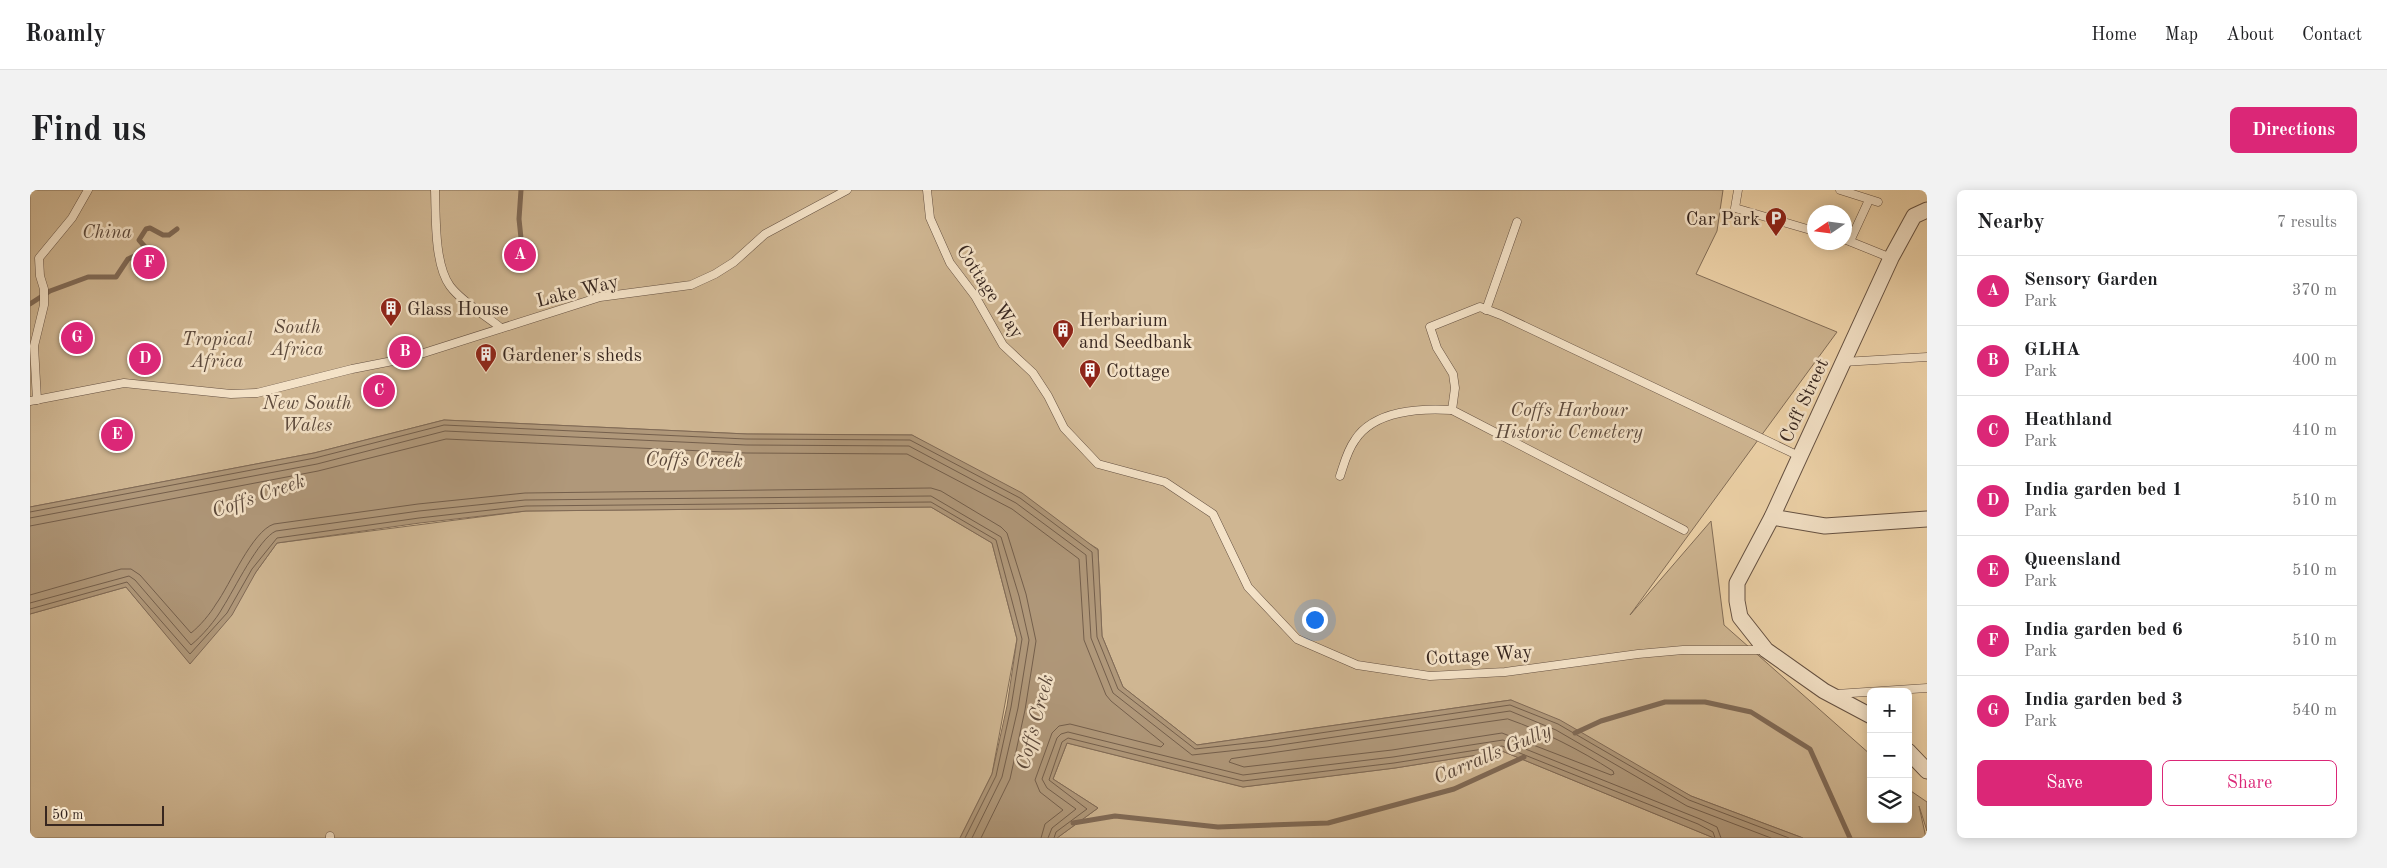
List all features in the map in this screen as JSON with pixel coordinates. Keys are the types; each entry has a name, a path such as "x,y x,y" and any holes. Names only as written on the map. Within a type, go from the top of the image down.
{"street":[{"name":"Coff Street","path":"1766,650 1740,617 1736,601 1737,583 1772,517 1891,258 1914,216 1927,210"},
{"path":"1772,517 1825,526 1927,519"},
{"path":"1766,650 1831,694 1867,714"},
{"path":"1912,755 1927,771"}],"lane":[{"path":"34,400 34,346 44,297 40,258 72,218 88,190"},
{"path":"435,190 439,252 446,278 454,290 501,328"},
{"name":"Lake Way","path":"34,400 124,384 231,394 257,393 283,388 352,369 408,358 600,297 691,285 715,274 734,262 765,234 847,190"},
{"name":"Cottage Way","path":"927,190 930,218 950,263 975,296 1003,345 1033,372 1064,428 1098,464 1164,482 1213,514 1248,587 1297,639 1357,665 1430,676 1504,672 1638,654 1683,650 1766,650"},
{"path":"1738,190 1735,208 1807,229"},
{"path":"1840,190 1878,202"},
{"path":"1852,231 1869,200"},
{"path":"1486,310 1518,222"},
{"path":"1852,242 1891,258"},
{"path":"1452,410 1455,388 1453,374 1437,348 1430,327 1480,307 1799,456"},
{"path":"1843,362 1927,357"},
{"path":"1340,476 1346,456 1356,438 1375,423 1399,412 1427,409 1452,410 1684,530"},
{"path":"1831,694 1927,688"}],"green space":[{"path":"30,190 1723,190 1717,231 1696,274 1837,332 1630,615 1711,521 1724,625 1867,751 1867,823 1912,823 1912,792 1927,802 1927,831 1919,806 1926,838 1803,838 1691,796 1511,700 1197,745 1123,687 1102,636 1098,549 912,435 747,434 444,420 314,453 30,507"},
{"path":"931,507 992,543 1017,639 992,774 960,838 30,838 30,614 126,587 190,663 277,543 526,511"},
{"path":"1067,743 1243,787 1395,768 1502,751 1714,838 1057,838 1098,808 1053,779"}],"water":[{"name":"Coffs Creek","path":"444,420 747,434 912,435 1022,493 1098,550 1102,636 1123,687 1197,745 1511,700 1560,720 1691,796 1803,838 1714,838 1502,751 1395,768 1243,787 1067,743 1053,779 1098,808 1057,838 960,838 992,774 1007,706 1017,639 992,543 931,507 526,511 420,523 277,543 256,572 232,615 190,664 126,587 30,614 30,507 314,453"}],"waterway":[{"path":"521,190 519,219 521,238"},
{"path":"30,304 50,291 88,277 116,277 128,259 141,253 146,248 139,240 146,229 150,228 163,235 169,235 177,229"},
{"name":"Carralls Gully","path":"1575,733 1601,721 1665,702 1705,702 1751,712 1810,749 1850,838"},
{"name":"Carralls Gully","path":"1073,823 1115,816 1218,827 1328,823 1454,789 1524,757"}],"place":[{"name":"Car Park","path":"1776,237"},
{"name":"Sensory Garden","path":"520,255"},
{"name":"India garden bed 6","path":"149,263"},
{"name":"Glass House","path":"391,327"},
{"name":"India garden bed 3","path":"77,338"},
{"name":"Herbarium and Seedbank","path":"1063,349"},
{"name":"GLHA","path":"405,352"},
{"name":"India garden bed 1","path":"145,359"},
{"name":"Gardener's sheds","path":"486,373"},
{"name":"Cottage","path":"1090,389"},
{"name":"Heathland","path":"379,391"},
{"name":"Queensland","path":"117,435"}],"park label":[{"name":"China","path":"107,231"},
{"name":"South Africa","path":"297,337"},
{"name":"Tropical Africa","path":"217,349"},
{"name":"New South Wales","path":"307,413"},
{"name":"Coffs Harbour Historic Cemetery","path":"1569,420"}]}
